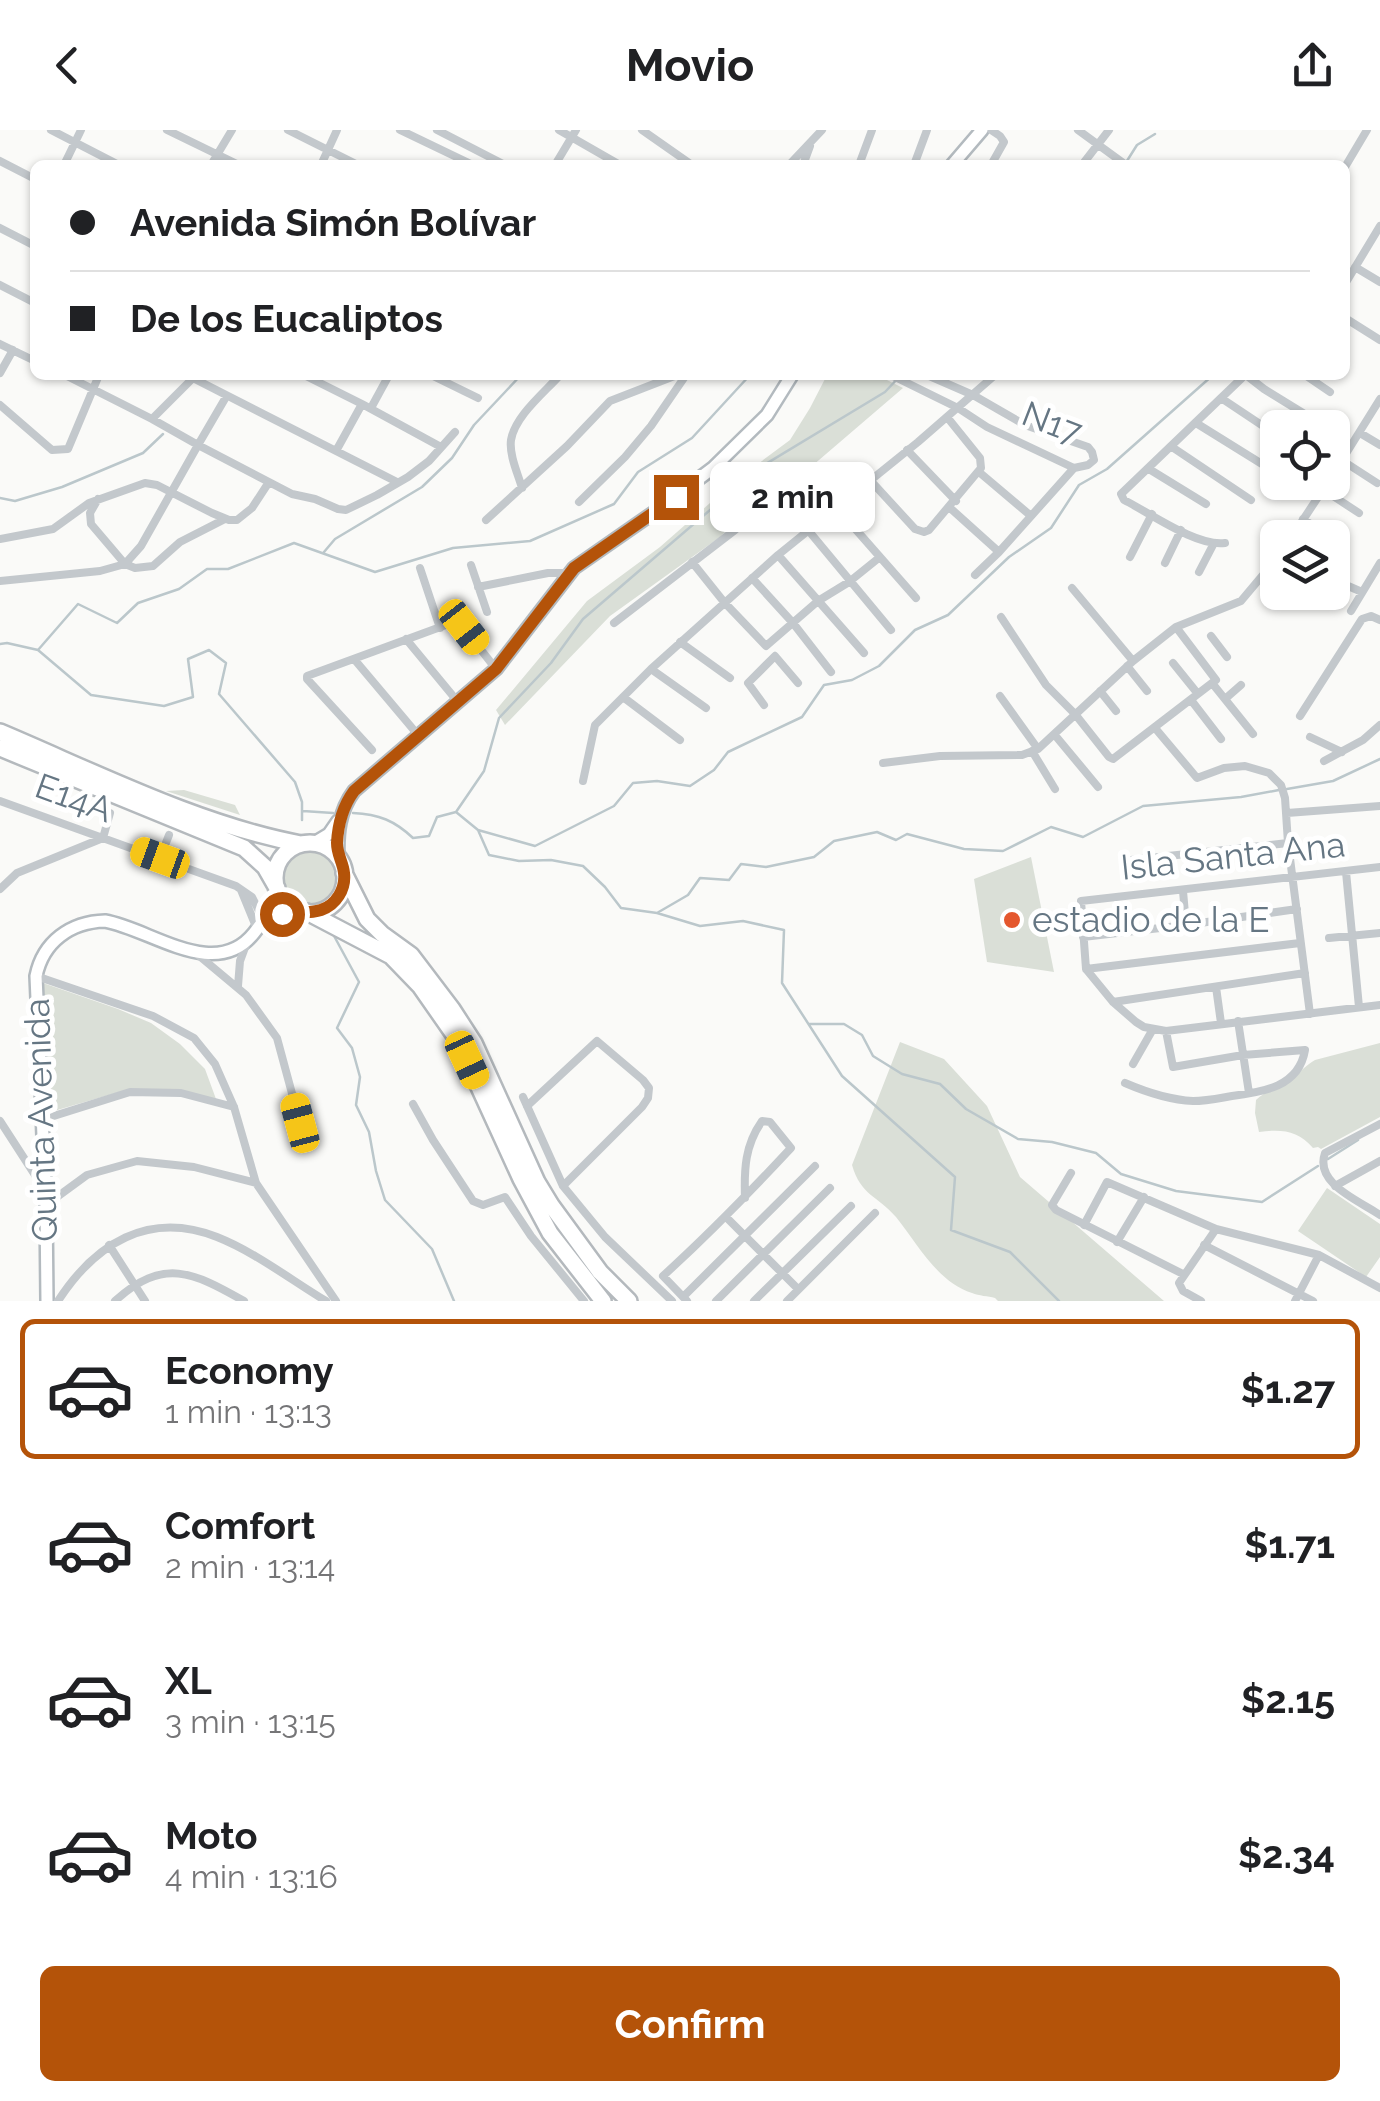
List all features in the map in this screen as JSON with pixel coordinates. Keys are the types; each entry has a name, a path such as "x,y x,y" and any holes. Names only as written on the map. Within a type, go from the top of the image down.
{"highway":[{"path":"0,732 151,796 251,833 331,850 367,919 424,969 460,1020 537,1182 600,1272 629,1301"},
{"path":"0,748 244,848 265,867 284,902 368,942 411,974 457,1039 521,1180 550,1233 603,1301"},
{"path":"277,890 277,866 282,856 307,844"},
{"path":"302,912 326,908 335,902 344,883 341,865"}],"street":[{"path":"51,130 109,160"},
{"path":"66,160 81,130"},
{"path":"167,130 229,160"},
{"path":"213,160 232,130"},
{"path":"288,130 348,160"},
{"path":"323,160 337,130"},
{"path":"400,130 463,160"},
{"path":"437,130 495,160"},
{"path":"559,130 574,134 613,160"},
{"path":"642,130 685,160"},
{"path":"794,160 822,130"},
{"path":"861,160 872,130"},
{"path":"916,160 927,130"},
{"path":"956,160 982,130"},
{"path":"991,130 1002,139 995,160"},
{"path":"1078,130 1119,160"},
{"path":"1086,160 1108,130"},
{"path":"1349,160 1367,130"},
{"path":"558,160 574,134"},
{"path":"805,160 812,140"},
{"path":"0,161 30,176"},
{"path":"1350,276 1380,226"},
{"path":"0,228 30,243"},
{"path":"1355,267 1380,282"},
{"path":"0,285 30,300"},
{"path":"1350,321 1380,340"},
{"path":"0,344 30,358"},
{"path":"0,373 12,350"},
{"path":"76,380 292,494 338,510 377,495 429,462 455,432"},
{"path":"0,405 52,450 61,451 68,449 97,380"},
{"path":"152,419 188,380"},
{"path":"199,380 397,482"},
{"path":"314,380 441,446"},
{"path":"336,452 385,380"},
{"path":"441,380 478,398"},
{"path":"522,488 511,440 525,414 556,380"},
{"path":"486,520 610,401 664,380"},
{"path":"580,502 625,457 683,380"},
{"path":"341,865 341,818 354,791 496,669 568,574 713,468 767,415 789,380"},
{"name":"N17","path":"901,380 1074,468 1088,465 1094,458 1088,447 1025,425 973,394"},
{"path":"940,380 973,394"},
{"path":"583,781 595,725 651,669 778,555 989,380"},
{"path":"1225,543 1213,545 1121,496 1241,380"},
{"path":"1252,380 1297,410"},
{"path":"1312,380 1330,392"},
{"path":"0,582 125,564 141,546 226,396"},
{"path":"1221,398 1260,424"},
{"path":"1350,449 1379,404"},
{"path":"870,480 918,532 929,530 981,468 980,458 947,417"},
{"path":"1196,423 1260,463"},
{"path":"1360,433 1380,445"},
{"path":"1172,446 1250,500"},
{"path":"907,450 999,552"},
{"path":"1350,464 1377,484"},
{"path":"974,575 1074,468"},
{"path":"1149,469 1206,504"},
{"path":"978,472 1032,516"},
{"path":"614,623 779,492 805,480"},
{"path":"0,539 53,529 98,499 146,484 157,484 226,519 237,520 249,511 269,482"},
{"path":"98,499 90,513 91,524 125,564 141,569 152,566 180,542 226,519"},
{"path":"1304,519 1317,500"},
{"path":"1343,500 1359,513"},
{"path":"837,508 916,598"},
{"path":"1130,557 1152,514"},
{"path":"808,530 891,630"},
{"path":"1166,563 1182,530"},
{"path":"1199,572 1213,545"},
{"path":"778,555 864,653"},
{"path":"767,646 818,601 850,582 880,557"},
{"path":"692,562 798,683"},
{"path":"1350,611 1380,563"},
{"path":"470,565 486,612"},
{"path":"420,568 440,628"},
{"path":"478,588 548,573 568,574"},
{"path":"752,578 793,622 831,672"},
{"path":"883,764 940,756 1022,755 1035,750 1176,628 1237,604 1260,579"},
{"path":"1350,586 1362,592"},
{"path":"1072,588 1147,691"},
{"path":"1300,716 1362,620 1371,616 1380,620"},
{"path":"1002,617 1046,685 1075,714 1108,758 1113,759 1214,681"},
{"path":"372,750 307,676 453,623 458,623 496,669"},
{"path":"1176,628 1252,734"},
{"path":"1202,661 1225,653 1211,636"},
{"path":"406,639 458,702"},
{"path":"680,642 730,678"},
{"path":"764,706 748,682 775,656"},
{"path":"354,658 418,735"},
{"path":"1173,663 1221,739"},
{"path":"651,669 706,708"},
{"path":"1225,699 1241,685"},
{"path":"1100,691 1116,711"},
{"path":"1000,696 1055,789"},
{"path":"623,697 680,740"},
{"path":"1324,761 1362,740 1380,724"},
{"path":"1155,728 1197,778 1224,768 1246,766 1268,772 1281,785 1310,1014"},
{"path":"1054,734 1098,787"},
{"path":"1310,737 1342,752"},
{"name":"E14A","path":"1,802 245,890 252,897 262,923"},
{"path":"1286,813 1380,806"},
{"path":"0,888 18,873 103,838 110,813"},
{"path":"307,844 329,834 341,818"},
{"path":"160,858 169,835"},
{"path":"1131,860 1288,843"},
{"name":"Isla Santa Ana","path":"1083,937 1081,901 1380,867"},
{"path":"1346,872 1360,1007"},
{"path":"238,986 240,961 248,940 262,923 277,890"},
{"path":"1183,891 1186,926"},
{"path":"1297,909 1083,937 1086,969 1112,1002 1136,1022 1152,1029 1380,1005"},
{"path":"262,923 302,912"},
{"name":"Quinta Avenida","path":"47,1301 36,976 43,953 70,928 94,921 119,924 193,952"},
{"path":"1330,938 1380,933"},
{"path":"193,952 224,953 248,940"},
{"path":"1086,969 1300,943"},
{"path":"193,952 238,986 277,1038 300,1123"},
{"path":"1112,1002 1305,973"},
{"path":"36,976 153,1016 194,1038 215,1064 234,1107 256,1182 336,1301"},
{"path":"1216,987 1221,1023"},
{"path":"1238,1021 1249,1094"},
{"path":"1133,1064 1152,1029"},
{"path":"1126,1082 1145,1091 1194,1100 1249,1094 1285,1082 1304,1060 1305,1050 1173,1066 1166,1030"},
{"path":"563,1186 648,1098 649,1088 643,1080 597,1040 525,1102 563,1186 605,1236 672,1301"},
{"path":"42,1120 130,1092 181,1093 234,1107"},
{"path":"413,1104 473,1200 483,1205 504,1197 584,1301"},
{"path":"0,1121 45,1190"},
{"path":"745,1198 748,1149 762,1121 770,1122 792,1148 745,1198 726,1218 663,1276 685,1299 815,1166"},
{"path":"1380,1124 1325,1153 1322,1161 1323,1169 1336,1186 1380,1216"},
{"path":"46,1205 87,1175 136,1161 194,1167 256,1182"},
{"path":"1336,1186 1380,1161"},
{"path":"1071,1173 1052,1205 1056,1210 1183,1274"},
{"path":"1084,1225 1107,1182 1216,1229 1319,1255 1380,1288"},
{"path":"716,1301 830,1188"},
{"path":"1117,1242 1144,1197"},
{"path":"754,1301 851,1206"},
{"path":"787,1301 875,1213"},
{"path":"726,1218 798,1289"},
{"path":"58,1301 71,1281 108,1244 163,1228 192,1230 234,1245 326,1301"},
{"path":"1201,1301 1180,1287 1183,1274 1216,1229"},
{"path":"108,1244 145,1301"},
{"path":"1204,1245 1297,1297 1313,1301"},
{"path":"1297,1297 1319,1255"},
{"path":"114,1301 134,1283 165,1274 203,1278 244,1301"}],"shaded area":[{"path":"824,380 887,380 903,388 812,466 759,499 720,537 610,616 505,725 496,710 587,601 660,547 735,481 790,440"},
{"path":"184,790 235,805 240,815 166,791"},
{"path":"310,845 332,854 341,876 332,898 310,907 288,898 279,876 288,854"},
{"name":"estadio de la E","path":"1031,857 1054,972 987,962 974,879"},
{"path":"43,983 151,1023 205,1069 216,1099 172,1089 126,1090 47,1113"},
{"path":"900,1042 944,1059 987,1106 1020,1177 1164,1301 998,1301 960,1288 938,1271 896,1217 865,1189 852,1165"},
{"path":"1380,1043 1380,1117 1321,1149 1289,1132 1259,1132 1255,1113 1260,1096 1315,1060"},
{"path":"1327,1188 1380,1224 1380,1257 1366,1277 1298,1231"}],"waterway":[{"path":"1128,160 1137,145 1155,134"},
{"path":"324,552 335,539 422,487 452,458 474,425 516,380"},
{"path":"38,650 78,604 117,623 138,603 179,589 207,569 228,569 294,543 375,572 453,548 530,541 614,504 638,472 692,438 745,380"},
{"path":"456,812 484,771 499,718 551,663 583,619 759,468 885,392 896,380"},
{"path":"478,830 535,846 614,806 633,783 657,781 690,786 714,770 728,752 802,717 824,685 852,680 879,666 915,630 948,615 1009,557 1051,528 1079,485 1107,469 1207,380"},
{"path":"0,498 15,501 62,487 143,453 163,434"},
{"path":"0,644 38,650 91,695 164,706 193,697 188,659 209,650 226,663 219,694 295,782 302,802 302,820"},
{"path":"1287,789 1333,781 1380,759"},
{"path":"657,913 688,895 700,878 729,880 741,864 766,867 814,857 834,841 877,832 896,840 907,834 964,849 1003,851 1051,827 1083,837 1143,806 1279,790"},
{"path":"303,811 333,813"},
{"path":"353,813 386,819 413,838 429,836 437,817 456,812 478,830 489,855 583,866 621,908 657,913 700,926 743,921 784,930 782,983 842,1076 955,1177 951,1230 1010,1252 1059,1301"},
{"path":"333,934 359,982 337,1028 352,1048 360,1077 356,1105 369,1132 385,1200 432,1249 454,1301"},
{"path":"809,1024 844,1024 862,1035 873,1056 902,1074 940,1084 966,1109 1018,1139 1052,1142 1096,1153 1121,1174 1176,1191 1262,1202 1318,1166"},
{"path":"1328,1159 1358,1140"}],"place":[{"name":"estadio de la E","path":"1012,920"}],"route":[{"path":"282,914 317,912 335,902 344,883 338,857 341,818 360,784 496,669 574,568 676,497"}]}
